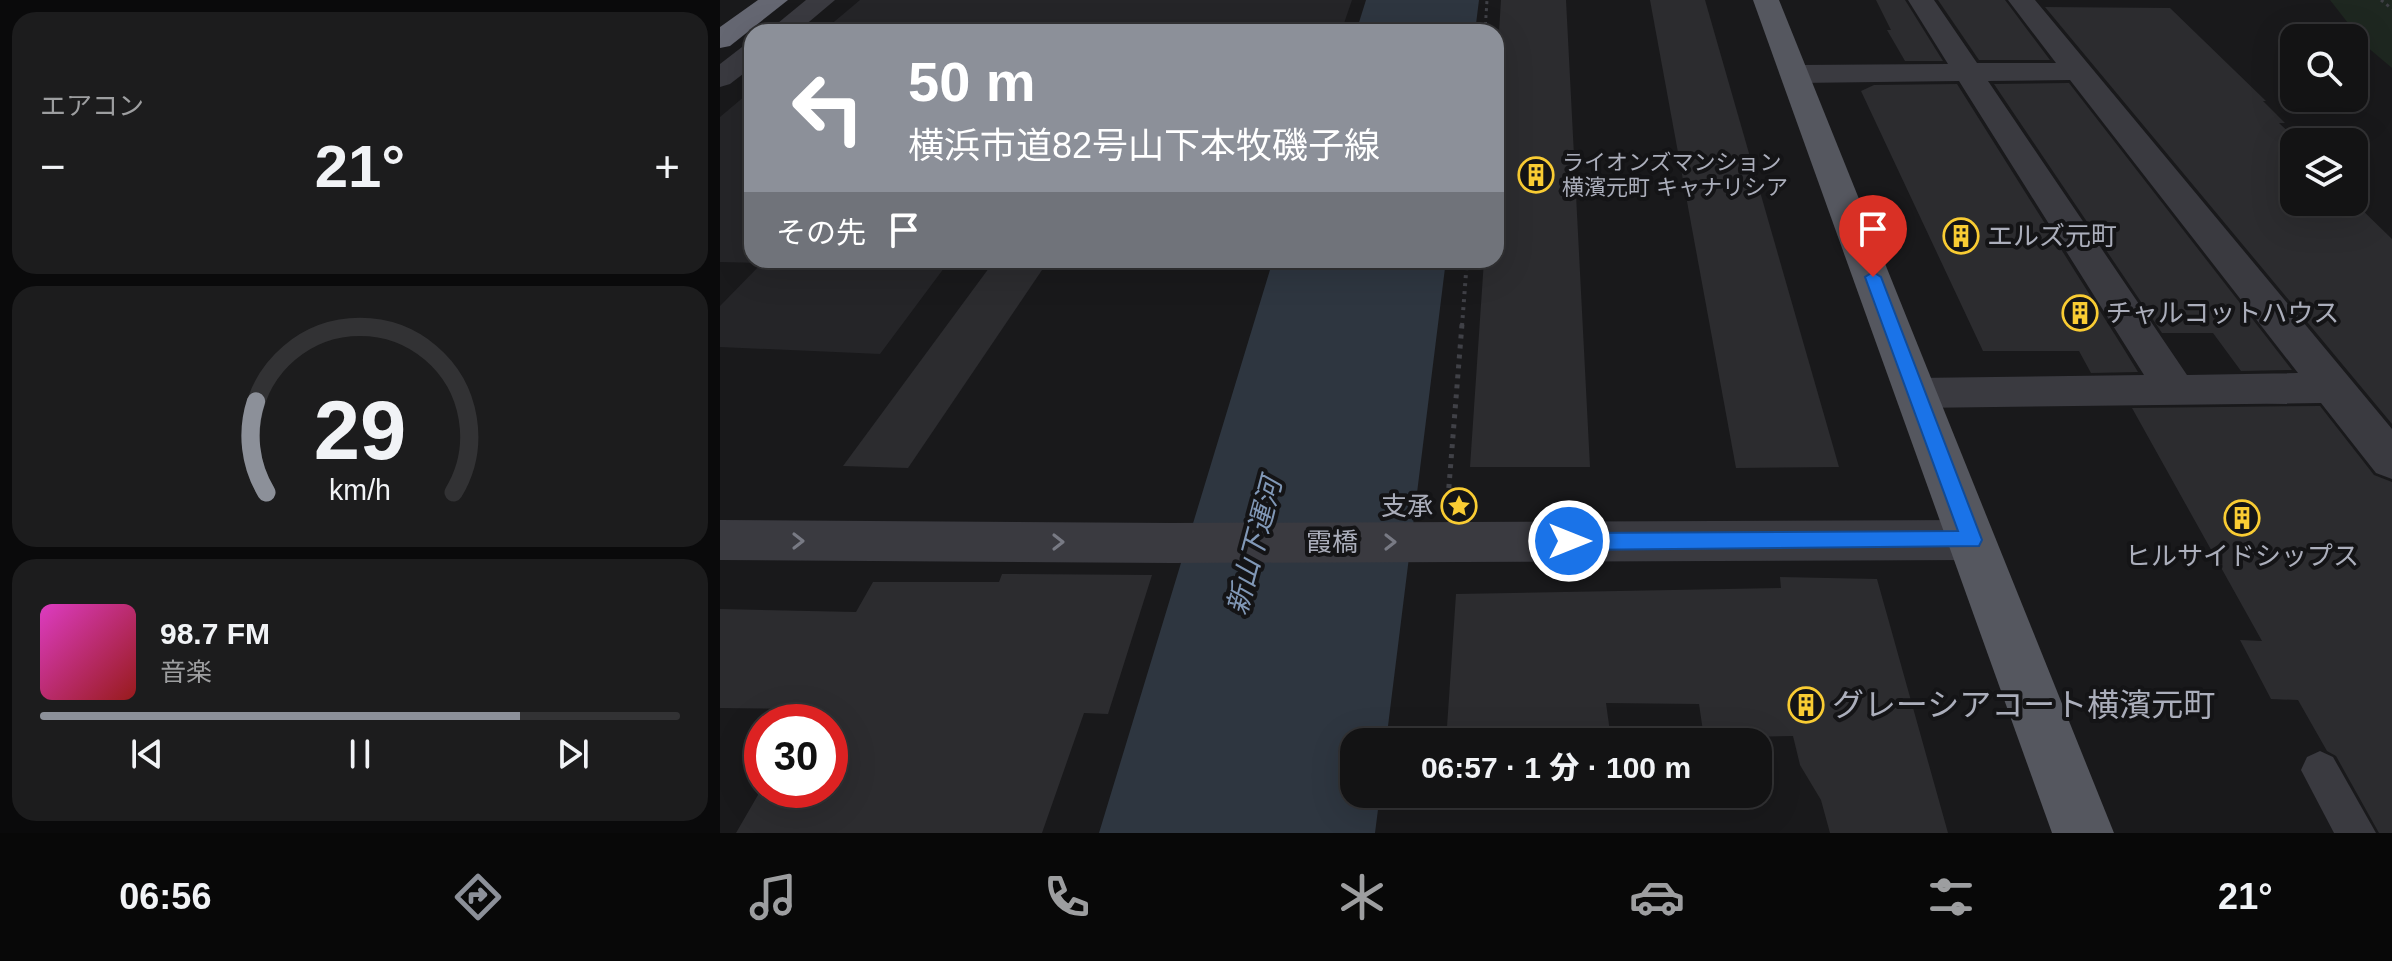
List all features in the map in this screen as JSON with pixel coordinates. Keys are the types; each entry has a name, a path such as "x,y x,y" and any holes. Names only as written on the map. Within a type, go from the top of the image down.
{"highway":[{"path":"720,40 775,0"}],"main road":[{"path":"1766,0 1797,74 2083,833"}],"street":[{"path":"790,24 822,0"},
{"path":"1921,0 2175,390"},
{"path":"2021,0 2392,461"},
{"path":"720,78 744,59"},
{"path":"1797,74 2079,71"},
{"path":"1916,393 2333,388"},
{"name":"霞橋","path":"720,540 1172,543 1446,518 1971,540"}],"lane":[{"path":"2320,770 2356,833"}],"path":[{"path":"1486,24 1487,0"},
{"path":"2381,0 2391,10"},
{"path":"1446,518 1466,268"}],"shaded area":[{"path":"860,0 1352,0 1344,24 832,24"},
{"path":"2330,0 2392,0 2392,68 2368,48 2368,24 2349,24"},
{"path":"744,97 744,263 720,262 720,117"},
{"path":"757,268 944,268 880,354 720,347 720,306"}],"water":[{"path":"1366,0 1479,0 1476,24 1358,24"},
{"name":"新山下運河","path":"1271,268 1445,268 1388,728 1340,728 1340,808 1378,808 1375,833 1099,833"}],"building":[{"path":"1501,0 1566,0 1590,467 1470,467 1483,268 1504,268 1504,24 1500,24"},
{"path":"1650,0 1705,0 1839,467 1736,468"},
{"path":"1876,0 1905,0 1943,61 1905,61 1887,30 1891,30"},
{"path":"1938,0 2005,0 2050,60 1979,60"},
{"path":"2045,7 2170,8 2285,123 2279,123 2284,128 2280,128 2280,216 2368,216 2392,239 2392,424"},
{"path":"2069,83 2292,370 2241,371 2213,333 2162,333 1994,84"},
{"path":"1957,84 2138,372 2091,373 2079,351 1983,351 1861,91 1874,85"},
{"path":"989,268 1042,270 908,468 843,466"},
{"path":"2320,406 2374,475 2392,482 2392,833 2379,833 2336,756 2327,751 2298,700 2271,699 2240,640 2262,641 2132,408"},
{"path":"1002,574 1152,575 1108,714 1084,713 1042,833 736,833 750,808 848,808 848,704 744,704 744,708 720,708 720,609 856,612 873,582 999,582"},
{"name":"グレーシアコート横濱元町","path":"1780,577 1877,579 1948,833 1830,833 1821,800 1800,765 1793,736 1772,736 1772,728 1703,728 1699,704 1606,703 1609,728 1447,728 1456,594 1781,588"}],"place":[{"name":"ライオンズマンション 横濱元町 キャナリシア","path":"1536,175"},
{"name":"エルズ元町","path":"1961,236"},
{"name":"チャルコットハウス","path":"2080,313"},
{"name":"支承","path":"1459,506"},
{"name":"ヒルサイドシップス","path":"2242,518"},
{"name":"グレーシアコート横濱元町","path":"1806,705"}],"route":[{"path":"1569,541 1971,540 1873,277"}]}
